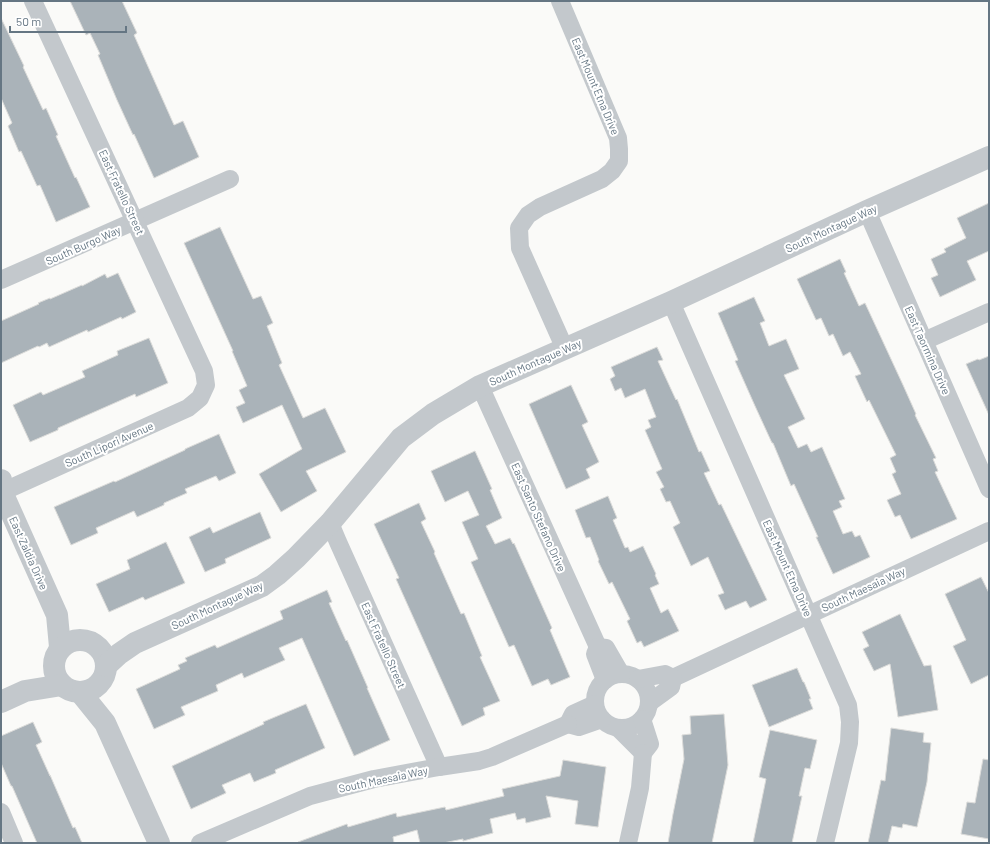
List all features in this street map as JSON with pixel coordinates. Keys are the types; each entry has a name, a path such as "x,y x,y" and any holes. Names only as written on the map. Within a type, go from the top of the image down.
{"street":[{"name":"East Fratello Street","path":"33,1 204,371 206,385"},
{"name":"East Mount Etna Drive","path":"560,1 618,138 619,150 619,161 612,171 602,179 540,207 528,215 520,228 520,248 565,349"},
{"name":"South Montague Way","path":"1,702 25,691 38,679 119,654 135,643 262,586 278,575 330,523 401,438 433,414 480,386 671,302 867,211 989,157"},
{"name":"South Burgo Way","path":"1,280 230,180"},
{"name":"East Taormina Drive","path":"867,211 989,489"},
{"name":"East Mount Etna Drive","path":"671,302 848,705 850,722 848,743 825,843"},
{"path":"924,341 989,312"},
{"name":"South Lipori Avenue","path":"1,488 188,408 200,398 206,385"},
{"name":"East Santo Stefano Drive","path":"480,386 598,647 606,648 613,677"},
{"name":"East Zaldia Drive","path":"1,488 159,843"},
{"name":"East Fratello Street","path":"330,523 439,767"},
{"name":"South Maesaia Way","path":"649,703 671,687 673,678 989,531"},
{"path":"638,679 665,674 673,678"},
{"path":"605,717 627,728 635,725 642,719 647,712 649,703 648,694 638,679 630,675 613,677 599,687 596,695 605,717 643,753"},
{"name":"South Maesaia Way","path":"200,843 310,796 374,779 479,761 492,757 568,724 573,714 605,717"},
{"path":"628,843 640,788 643,753 650,744 642,719"},
{"path":"1,812 14,843"}],"building":[{"path":"70,1 122,1 137,33 134,35 174,125 183,121 199,157 154,178 117,100 98,55 100,54 90,33 86,35"},
{"path":"1,18 43,110 46,108 58,135 56,136 90,207 56,222 40,185 37,186 21,151 19,152 8,126 12,123 1,98"},
{"path":"989,203 989,251 967,261 976,280 940,297 931,278 938,275 931,259 946,252 944,249 966,238 957,218"},
{"path":"220,227 253,299 261,296 273,323 267,326 282,363 279,365 303,418 325,408 346,452 306,471 317,491 281,512 259,474 302,449 282,405 243,423 236,407 245,403 239,390 247,386 233,351 184,243"},
{"path":"840,259 846,272 844,273 859,306 865,303 936,458 933,459 938,471 935,472 957,519 911,539 900,515 895,517 887,500 901,494 892,474 896,472 890,458 896,455 869,400 867,402 855,376 861,374 850,352 843,356 833,334 829,336 821,318 816,320 797,279"},
{"path":"118,273 136,312 88,332 87,330 49,347 47,343 39,347 38,346 1,363 1,321 39,304 38,303 82,286 105,274 107,278"},
{"path":"754,297 765,321 760,323 769,346 786,339 799,369 784,375 805,419 788,427 798,448 807,444 811,452 822,447 845,499 839,501 842,507 833,511 843,534 852,531 855,537 860,535 870,557 833,574 794,484 791,486 735,361 738,360 718,313"},
{"path":"149,338 168,383 136,397 135,394 30,442 13,405 41,392 43,395 85,377 82,371 118,355 117,351"},
{"path":"657,347 663,360 658,361 676,400 677,399 699,452 701,451 710,471 704,473 719,505 721,504 767,600 750,608 746,601 725,610 718,595 724,593 708,557 691,566 673,527 680,523 670,501 666,502 660,489 664,487 656,472 662,469 645,430 651,427 648,420 656,417 645,389 625,398 621,388 615,391 610,379 615,376 611,367"},
{"path":"989,356 989,415 966,364"},
{"path":"571,385 588,422 582,425 599,462 586,469 590,478 566,489 529,404"},
{"path":"219,434 236,473 219,481 216,476 185,489 187,493 137,517 134,511 96,528 98,533 71,545 54,507 114,481 115,482"},
{"path":"475,451 492,489 490,490 502,518 486,526 495,544 510,538 513,544 514,543 552,628 550,630 570,677 551,685 548,679 532,686 514,645 509,647 471,562 478,559 462,522 479,515 468,491 445,502 431,471"},
{"path":"608,496 617,518 613,520 625,548 628,547 630,552 643,546 659,584 650,588 661,613 668,609 679,631 644,647 641,641 637,643 627,621 630,619 612,582 609,584 598,561 599,560 590,537 586,538 575,510"},
{"path":"419,503 426,519 421,522 461,614 464,613 482,656 480,657 500,701 483,708 485,715 462,726 396,579 399,578 374,524"},
{"path":"260,512 271,538 225,559 226,563 205,572 189,537 210,527 213,533"},
{"path":"166,542 185,583 145,600 143,597 109,612 96,584 130,569 127,560"},
{"path":"981,577 989,593 989,675 971,684 953,646 966,640 945,594"},
{"path":"327,590 332,602 329,603 346,641 347,640 390,740 354,756 302,638 279,648 285,660 244,678 242,673 216,685 218,691 181,707 185,715 154,729 136,689 180,669 178,665 187,661 185,658 215,645 217,648 283,619 280,611"},
{"path":"900,614 924,666 931,665 938,710 898,717 890,664 874,671 863,649 869,646 862,632"},
{"path":"797,668 811,699 809,699 813,709 769,727 752,685"},
{"path":"306,704 325,748 275,770 276,773 254,782 250,773 222,785 226,793 191,809 172,766 264,724 263,722"},
{"path":"724,714 728,765 712,843 668,843 684,759 682,735 691,734 690,716"},
{"path":"33,722 42,742 36,745 73,828 75,827 82,843 37,843 1,763 1,736"},
{"path":"891,728 924,733 923,742 931,743 927,782 917,827 903,824 902,828 892,826 888,843 868,843 881,780 885,781"},
{"path":"770,730 817,740 810,769 805,768 799,796 802,796 792,843 753,843 766,779 759,777"},
{"path":"983,759 989,760 989,839 961,834 967,802 975,803"},
{"path":"563,760 606,767 598,827 575,824 578,801 546,796 551,817 526,823 525,818 517,820 515,813 490,819 493,833 463,841 463,839 443,843 420,843 417,830 393,837 394,843 298,842 347,824 348,827 396,813 397,817 445,807 446,810 504,796 502,789 560,776"}]}
